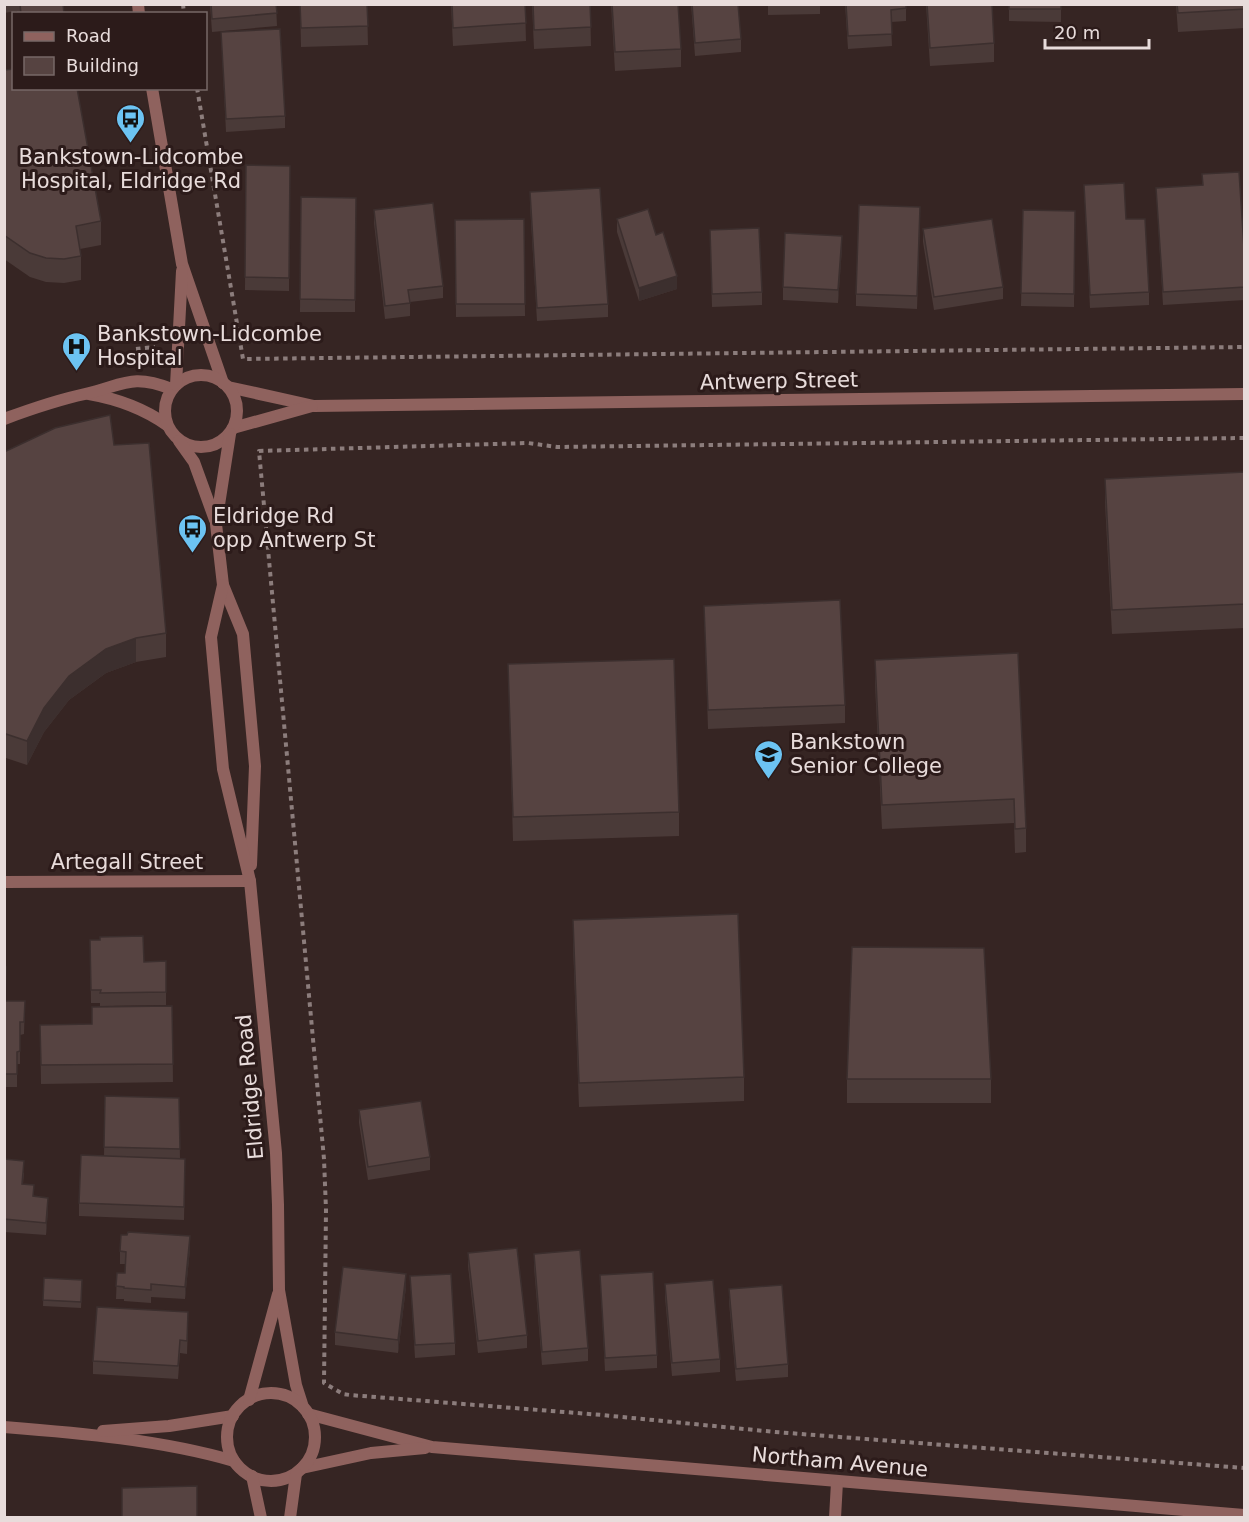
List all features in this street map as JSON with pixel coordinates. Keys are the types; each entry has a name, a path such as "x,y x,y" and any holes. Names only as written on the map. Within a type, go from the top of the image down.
{"street":[{"path":"88,393 116,399 149,412 167,425 178,440 190,446 209,447 221,442 231,431 237,417 236,404 225,385 182,264 152,90"},
{"path":"167,425 165,406 174,387 182,264"},
{"path":"174,387 187,377 200,375 212,376 225,385"},
{"path":"4,419 60,399 119,383 152,382 174,387"},
{"name":"Antwerp Street","path":"225,385 314,406 1245,394"},
{"name":"Antwerp Street","path":"231,431 314,406"},
{"name":"Eldridge Road","path":"216,524 231,431"},
{"name":"Eldridge Road","path":"178,440 194,462 216,524 223,585 243,634 255,766 250,881"},
{"name":"Eldridge Road","path":"223,585 211,637 222,759 250,881 276,1153 279,1205 279,1290 296,1385 306,1411"},
{"name":"Artegall Street","path":"4,882 250,881"},
{"name":"Eldridge Road","path":"249,1400 279,1290"},
{"path":"262,1394 278,1394 291,1398 306,1411 314,1427 315,1442 310,1456 299,1471 289,1478 274,1481 259,1480 245,1473 234,1461 227,1439 233,1416 249,1400 262,1394"},
{"name":"Northam Avenue","path":"306,1411 432,1447 1245,1515"},
{"path":"84,1433 169,1426 233,1416"},
{"path":"4,1428 84,1433 208,1454 234,1461"},
{"name":"Northam Avenue","path":"299,1471 371,1454 432,1447"},
{"path":"290,1518 299,1471"},
{"path":"252,1476 261,1518"},
{"path":"835,1518 837,1482"}],"path":[{"path":"197,90 243,359 1245,347"},
{"path":"1245,438 557,447 528,443 259,451 324,1159 326,1210 324,1383 343,1394 350,1395 602,1415 776,1432 1245,1468"}],"building":[{"path":"20,4 63,4 64,12 21,12"},
{"path":"211,4 276,4 277,13 212,19"},
{"path":"300,4 367,4 368,26 301,28"},
{"path":"452,4 525,4 526,23 453,28"},
{"path":"533,4 590,4 591,27 534,30"},
{"path":"612,4 678,4 681,49 615,52"},
{"path":"692,4 738,4 741,39 695,43"},
{"path":"846,4 906,4 906,8 891,10 892,34 848,36"},
{"path":"927,4 992,4 994,43 930,48"},
{"path":"1009,4 1061,4 1061,9 1009,9"},
{"path":"1177,4 1245,4 1245,9 1178,13"},
{"path":"280,29 285,116 226,119 221,32"},
{"path":"12,69 12,90 77,90 101,221 76,226 81,256 64,259 46,258 30,253 4,235 4,70"},
{"path":"246,165 290,166 289,278 245,277"},
{"path":"1239,172 1245,287 1163,292 1156,188 1203,185 1202,174"},
{"path":"1124,183 1126,219 1145,219 1149,292 1090,295 1084,185"},
{"path":"600,188 608,304 537,308 530,192"},
{"path":"301,197 356,198 355,300 300,299"},
{"path":"433,203 443,286 408,290 410,303 385,306 374,210"},
{"path":"859,205 920,207 917,296 856,294"},
{"path":"648,209 656,235 663,232 677,276 639,288 617,219"},
{"path":"1023,210 1075,211 1074,294 1021,293"},
{"path":"524,219 525,304 456,304 455,220"},
{"path":"992,219 1003,287 934,297 923,229"},
{"path":"759,228 762,292 712,294 710,230"},
{"path":"785,233 842,236 838,290 783,287"},
{"path":"110,415 114,445 149,443 166,633 136,638 106,649 69,676 44,708 27,741 6,734 4,740 4,452 55,428"},
{"path":"1245,472 1245,604 1112,610 1105,479"},
{"path":"840,600 845,705 708,710 704,606"},
{"path":"1018,653 1026,828 1015,829 1014,799 882,805 875,660"},
{"path":"674,659 679,812 513,817 508,664"},
{"path":"738,914 744,1077 579,1083 573,920"},
{"path":"143,936 144,962 166,961 166,992 100,993 101,990 91,990 90,940 100,940 100,937"},
{"path":"852,947 984,948 991,1079 847,1079"},
{"path":"4,967 6,967 5,1001 4,1001"},
{"path":"4,1001 25,1001 24,1022 20,1022 17,1074 4,1074"},
{"path":"172,1006 173,1064 41,1065 40,1025 92,1024 92,1007"},
{"path":"105,1096 179,1098 180,1149 104,1147"},
{"path":"421,1101 430,1157 368,1167 359,1110"},
{"path":"81,1155 185,1159 184,1207 79,1203"},
{"path":"4,1159 24,1161 22,1184 34,1185 33,1196 48,1198 46,1223 4,1219"},
{"path":"128,1232 190,1236 185,1287 151,1284 151,1290 116,1286 117,1273 125,1273 126,1252 120,1251 121,1235 127,1235"},
{"path":"517,1248 527,1335 478,1341 468,1253"},
{"path":"580,1250 588,1348 542,1352 534,1254"},
{"path":"343,1267 406,1274 398,1340 335,1332"},
{"path":"653,1272 657,1355 605,1358 600,1275"},
{"path":"451,1274 455,1343 415,1345 410,1276"},
{"path":"44,1278 82,1280 81,1302 43,1300"},
{"path":"713,1280 720,1359 672,1363 665,1284"},
{"path":"782,1285 788,1364 736,1369 729,1289"},
{"path":"97,1307 188,1312 187,1341 180,1340 178,1366 93,1361"},
{"path":"197,1486 197,1518 122,1518 122,1488"}],"place":[{"name":"Bankstown-Lidcombe Hospital, Eldridge Rd","path":"131,144"},
{"name":"Bankstown-Lidcombe Hospital","path":"76,372"},
{"name":"Eldridge Rd opp Antwerp St","path":"192,554"},
{"name":"Bankstown Senior College","path":"769,780"}]}
